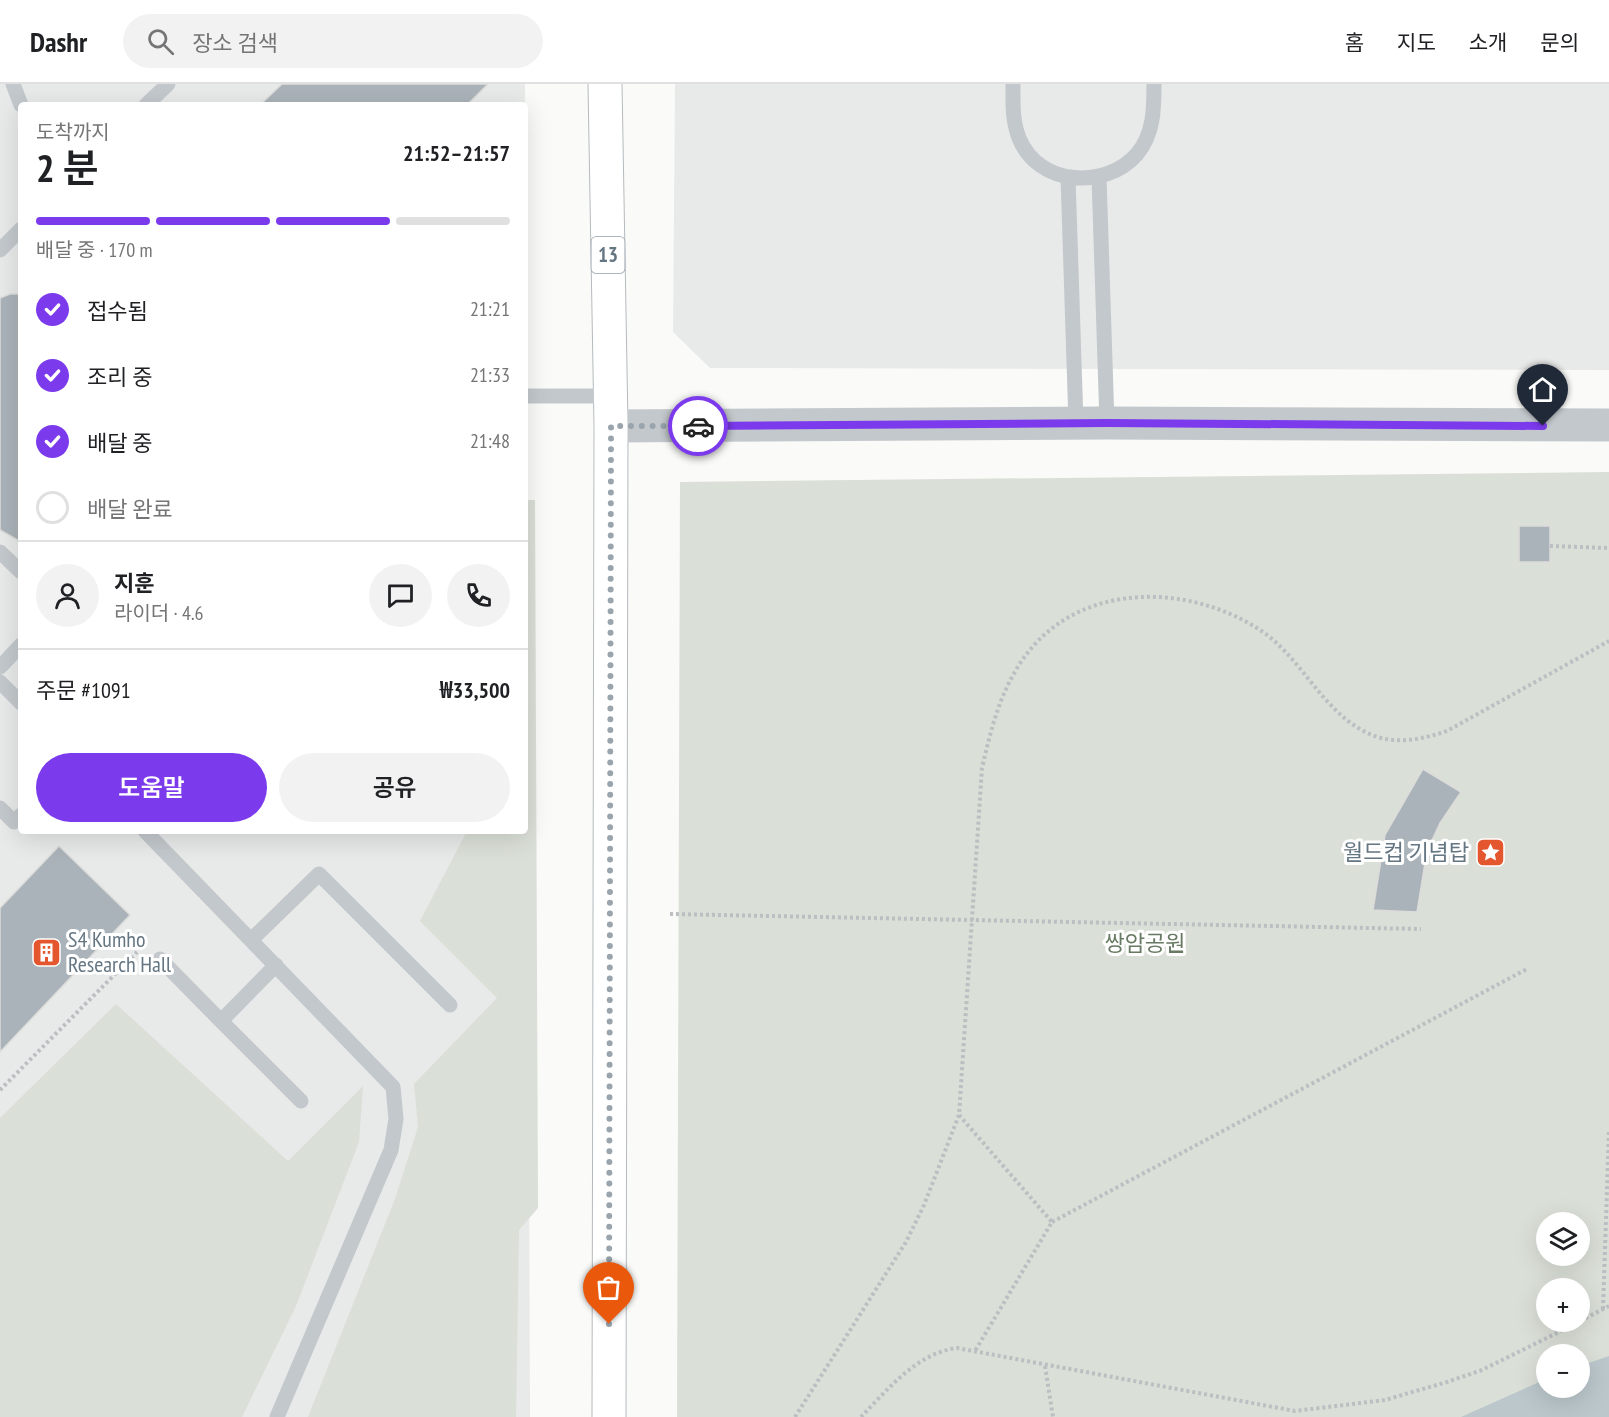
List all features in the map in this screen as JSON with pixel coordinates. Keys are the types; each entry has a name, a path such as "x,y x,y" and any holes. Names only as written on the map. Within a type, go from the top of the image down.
{"main road":[{"name":"13","path":"605,84 611,411 609,1417"}],"street":[{"path":"611,411 1091,423 1609,425"}],"lane":[{"path":"13,84 20,102"},
{"path":"149,102 168,84"},
{"path":"1013,84 1013,119 1020,141 1034,159 1053,173 1068,177 1099,177 1121,168 1138,153 1150,132 1154,109 1154,84"},
{"path":"1068,177 1091,423"},
{"path":"1091,423 1099,177"},
{"path":"3,242 18,231"},
{"path":"528,397 611,411"},
{"path":"0,552 18,569"},
{"path":"0,667 18,648"},
{"path":"0,682 18,700"},
{"path":"0,808 14,822 18,818"},
{"path":"148,834 393,1087 396,1119 391,1150 364,1219 277,1417"},
{"path":"251,940 319,874 450,1005"},
{"path":"160,959 301,1101"},
{"path":"221,1021 276,965"}],"path":[{"path":"1550,546 1609,548"},
{"path":"795,1417 906,1242 924,1205 959,1115 982,768 994,713 1021,661 1059,621 1106,601 1159,595 1212,607 1238,617 1261,630 1280,646 1333,707 1351,723 1372,735 1387,739 1426,738 1447,731 1609,641"},
{"path":"670,914 1421,929"},
{"path":"0,1090 144,944 160,959"},
{"path":"975,1351 1052,1222 1527,969"},
{"path":"959,1115 1052,1222"},
{"path":"1603,1310 1609,1130"},
{"path":"1590,1316 1609,1308"},
{"path":"861,1417 899,1378 928,1358 944,1350 957,1348 1294,1411 1385,1400 1447,1382 1482,1370 1557,1332"},
{"path":"1046,1366 1053,1417"}],"shaded area":[{"path":"0,84 525,84 525,102 18,102 18,834 528,834 530,1417 0,1417"},
{"path":"675,84 1609,84 1609,370 710,368 673,332"},
{"path":"1609,1356 1609,1417 1461,1417 1536,1383 1536,1398 1590,1398 1590,1363"}],"green space":[{"name":"쌍암공원","path":"1609,472 1609,1417 677,1417 680,482"},
{"path":"528,500 535,500 538,1208 519,1230 516,1417 308,1417 395,1199 418,1127 414,1084 497,998 420,921 465,834 528,834"},
{"path":"116,1004 288,1161 363,1086 359,1142 296,1306 242,1417 0,1417 0,1118"}],"building":[{"path":"282,84 488,84 470,102 263,102"},
{"path":"18,294 18,540 0,530 0,298"},
{"path":"1519,526 1550,526 1550,562 1519,562"},
{"path":"1423,769 1461,792 1440,823 1427,851 1417,912 1373,910 1385,835"},
{"name":"S4 Kumho Research Hall","path":"59,846 130,915 0,1052 0,908"}],"way so far":[{"path":"609,1324 611,426 698,426"}],"place":[{"name":"월드컵 기념탑","path":"1490,852"},
{"name":"S4 Kumho Research Hall","path":"47,952"}],"route":[{"path":"698,426 1107,423 1543,426"}]}
